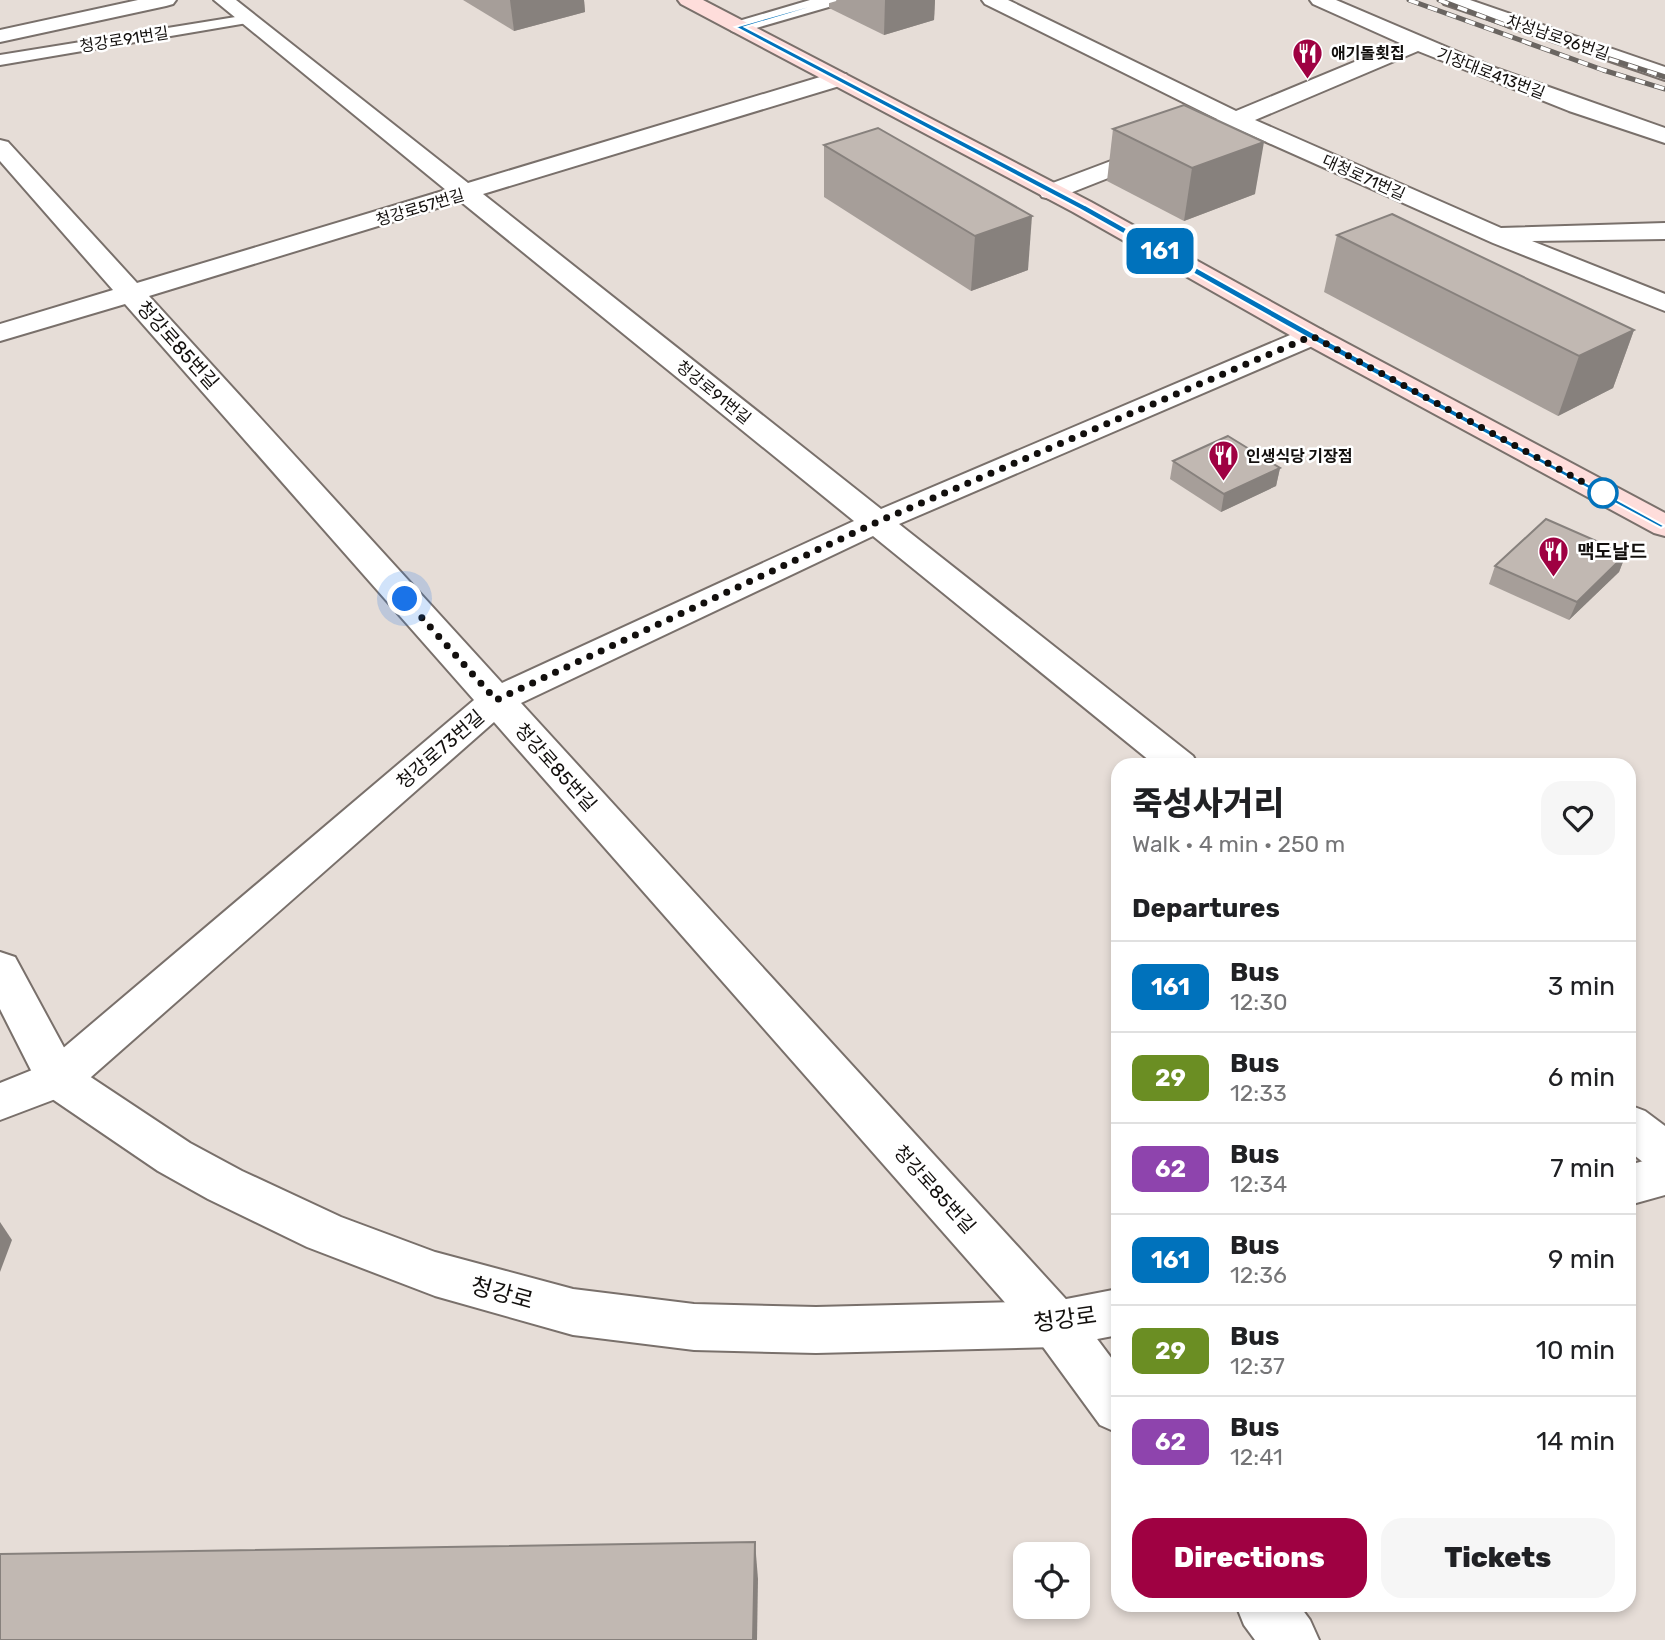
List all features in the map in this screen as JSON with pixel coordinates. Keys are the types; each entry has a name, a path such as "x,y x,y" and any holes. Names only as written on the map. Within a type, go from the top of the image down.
{"main road":[{"path":"688,0 1051,192 1665,526"}],"street":[{"path":"0,36 166,0"},
{"name":"청강로91번길","path":"224,0 1171,758"},
{"path":"739,27 832,0"},
{"name":"대청로71번길","path":"992,0 1236,120 1492,234 1665,303"},
{"name":"기장대로413번길","path":"1320,0 1417,44 1607,118 1665,136"},
{"name":"차성남로96번길","path":"1451,0 1665,74"},
{"path":"1199,134 1417,44"},
{"name":"청강로57번길","path":"0,333 466,194 838,79"},
{"path":"1051,192 1174,144"},
{"name":"청강로85번길","path":"0,147 1056,1324 1111,1399"},
{"name":"대청로71번길","path":"1492,234 1665,231"},
{"name":"청강로73번길","path":"0,1102 58,1079 496,700 877,522 1312,336"},
{"name":"청강로","path":"0,968 58,1079 174,1157 225,1185 324,1232 435,1274 573,1312 694,1327 816,1331 1056,1324 1111,1313"},
{"path":"1636,1130 1665,1153"},
{"path":"1636,1183 1665,1175"},
{"path":"1269,1612 1290,1640"}],"lane":[{"name":"청강로91번길","path":"0,60 248,19"}],"building":[{"path":"1184,105 1264,142 1192,168 1113,129"},
{"path":"878,128 1032,216 975,236 824,145"},
{"path":"1392,214 1634,330 1579,356 1337,235"},
{"path":"1228,436 1280,468 1224,494 1173,461"},
{"name":"맥도날드","path":"1546,519 1626,554 1577,602 1495,566"},
{"path":"755,1542 753,1640 0,1640 0,1554"}],"railway":[{"path":"1409,0 1603,70 1665,89"},
{"path":"1439,0 1508,26 1665,77"}],"bus line":[{"name":"161","path":"832,0 739,27 1082,207 1312,336 1665,526"}],"place":[{"name":"애기돌횟집","path":"1308,80"},
{"name":"인생식당 기장점","path":"1223,483"},
{"name":"맥도날드","path":"1554,578"}],"route":[{"path":"405,599 496,700 877,522 1312,336 1603,493"}]}
